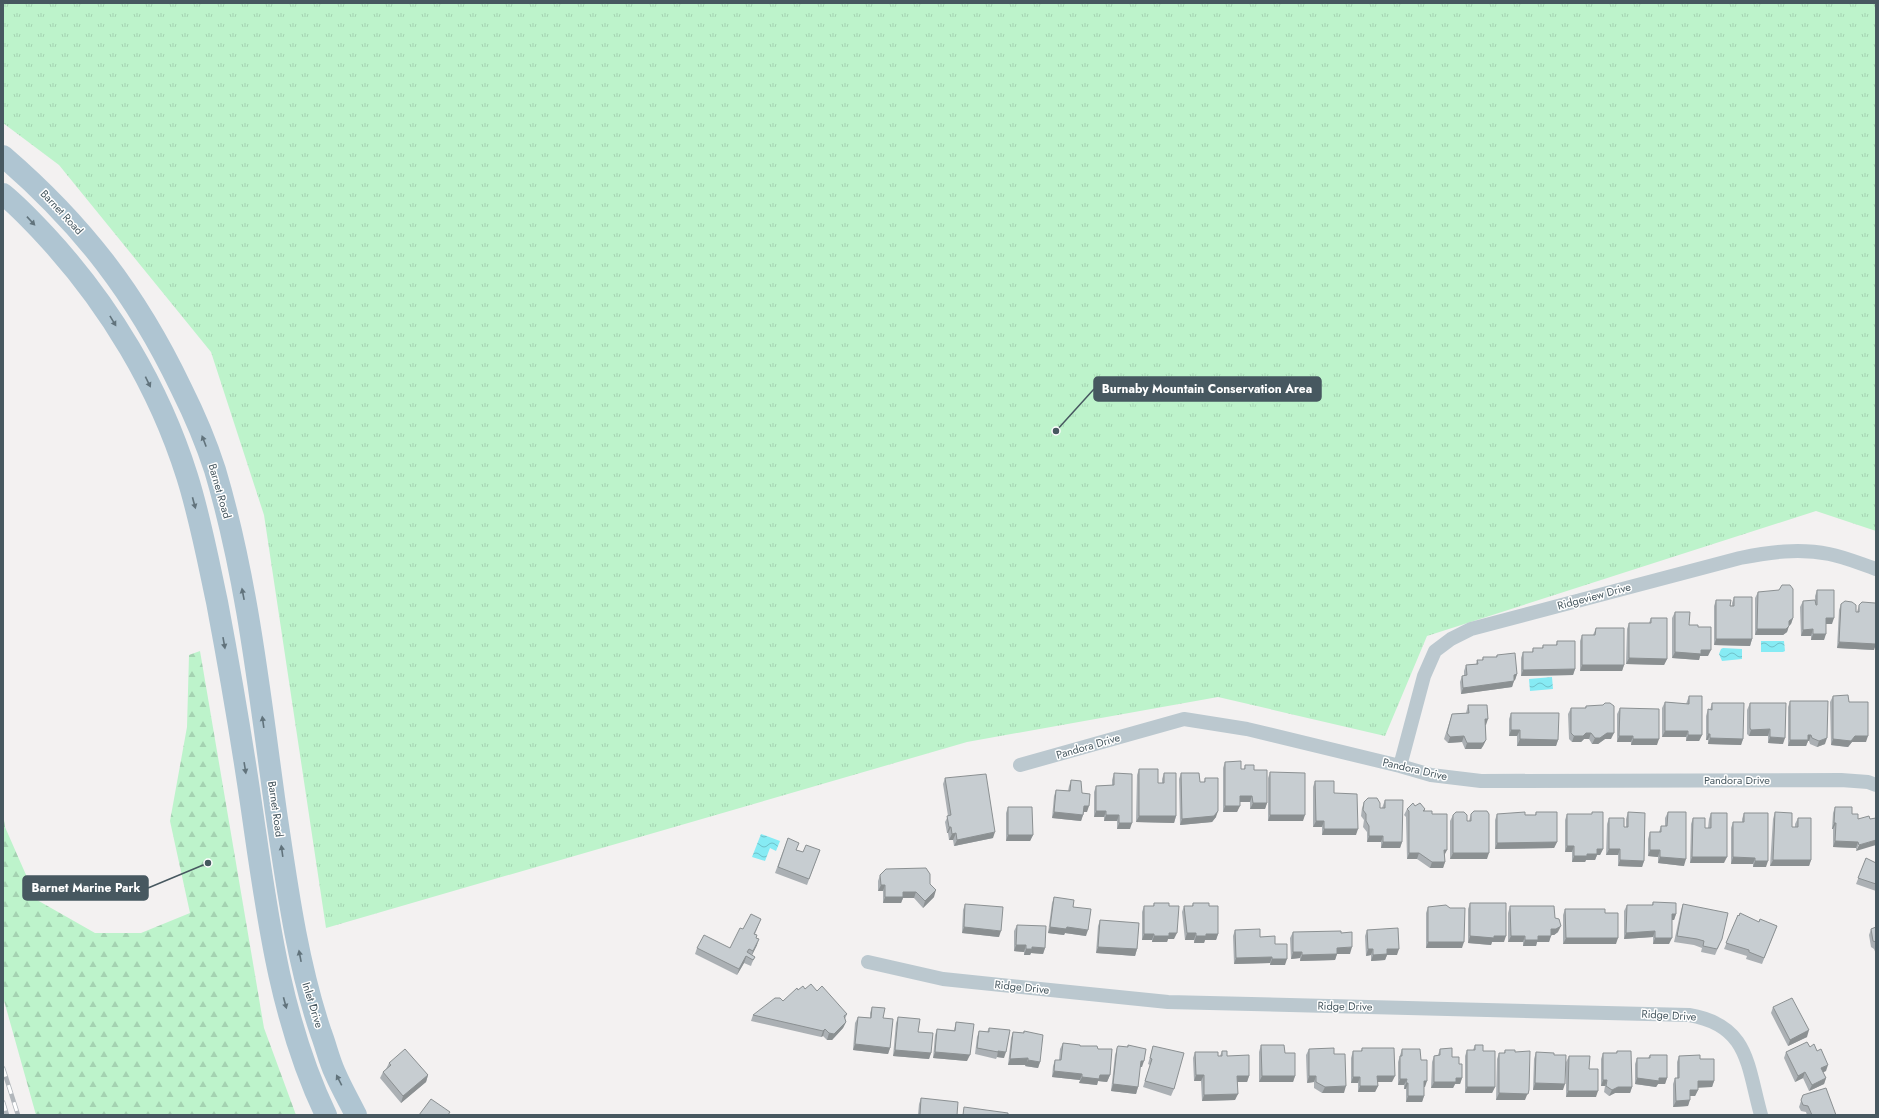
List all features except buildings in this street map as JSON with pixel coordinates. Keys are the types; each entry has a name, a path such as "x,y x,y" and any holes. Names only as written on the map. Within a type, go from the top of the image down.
{"main road":[{"name":"Barnet Road","path":"3,156 39,187 101,256 132,298 164,351 193,413 214,468 231,531 250,627 288,890"},
{"path":"3,194 17,205 68,260 109,314 140,366 167,422 187,475 204,538 222,629 264,896 279,979 293,1031 311,1083 326,1115"},
{"name":"Inlet Drive","path":"288,890 304,977 317,1021 334,1071 356,1115"}],"street":[{"name":"Ridgeview Drive","path":"1400,766 1424,676 1435,651 1452,639 1472,629 1733,560 1774,551 1806,550 1831,554 1876,569"},
{"name":"Pandora Drive","path":"1020,765 1184,719 1247,729 1400,766 1431,775 1481,781 1841,780 1872,783"},
{"name":"Ridge Drive","path":"868,962 943,979 1168,1002 1689,1014 1705,1017 1720,1023 1734,1035 1743,1051 1761,1115"}],"green space":[{"path":"3,3 1876,3 1876,531 1816,511 1427,636 1385,736 1218,697 967,742 326,928 264,515 211,352 59,165 3,123"},
{"path":"200,651 264,1028 296,1115 36,1115 3,997 3,812 5,827 37,900 95,933 141,933 190,913 170,821 187,727 189,655"}],"water":[{"path":"1761,641 1784,641 1785,651 1761,652"},
{"path":"1723,648 1742,649 1742,659 1722,661 1719,654"},
{"path":"1552,677 1553,689 1530,691 1529,679"},
{"path":"761,834 780,841 776,851 770,848 765,861 752,857"}],"railway":[{"path":"3,1068 18,1115"},
{"path":"3,1102 7,1115"}],"place":[{"name":"Burnaby Mountain Conservation Area","path":"1056,431"},
{"name":"Barnet Marine Park","path":"208,863"}]}
